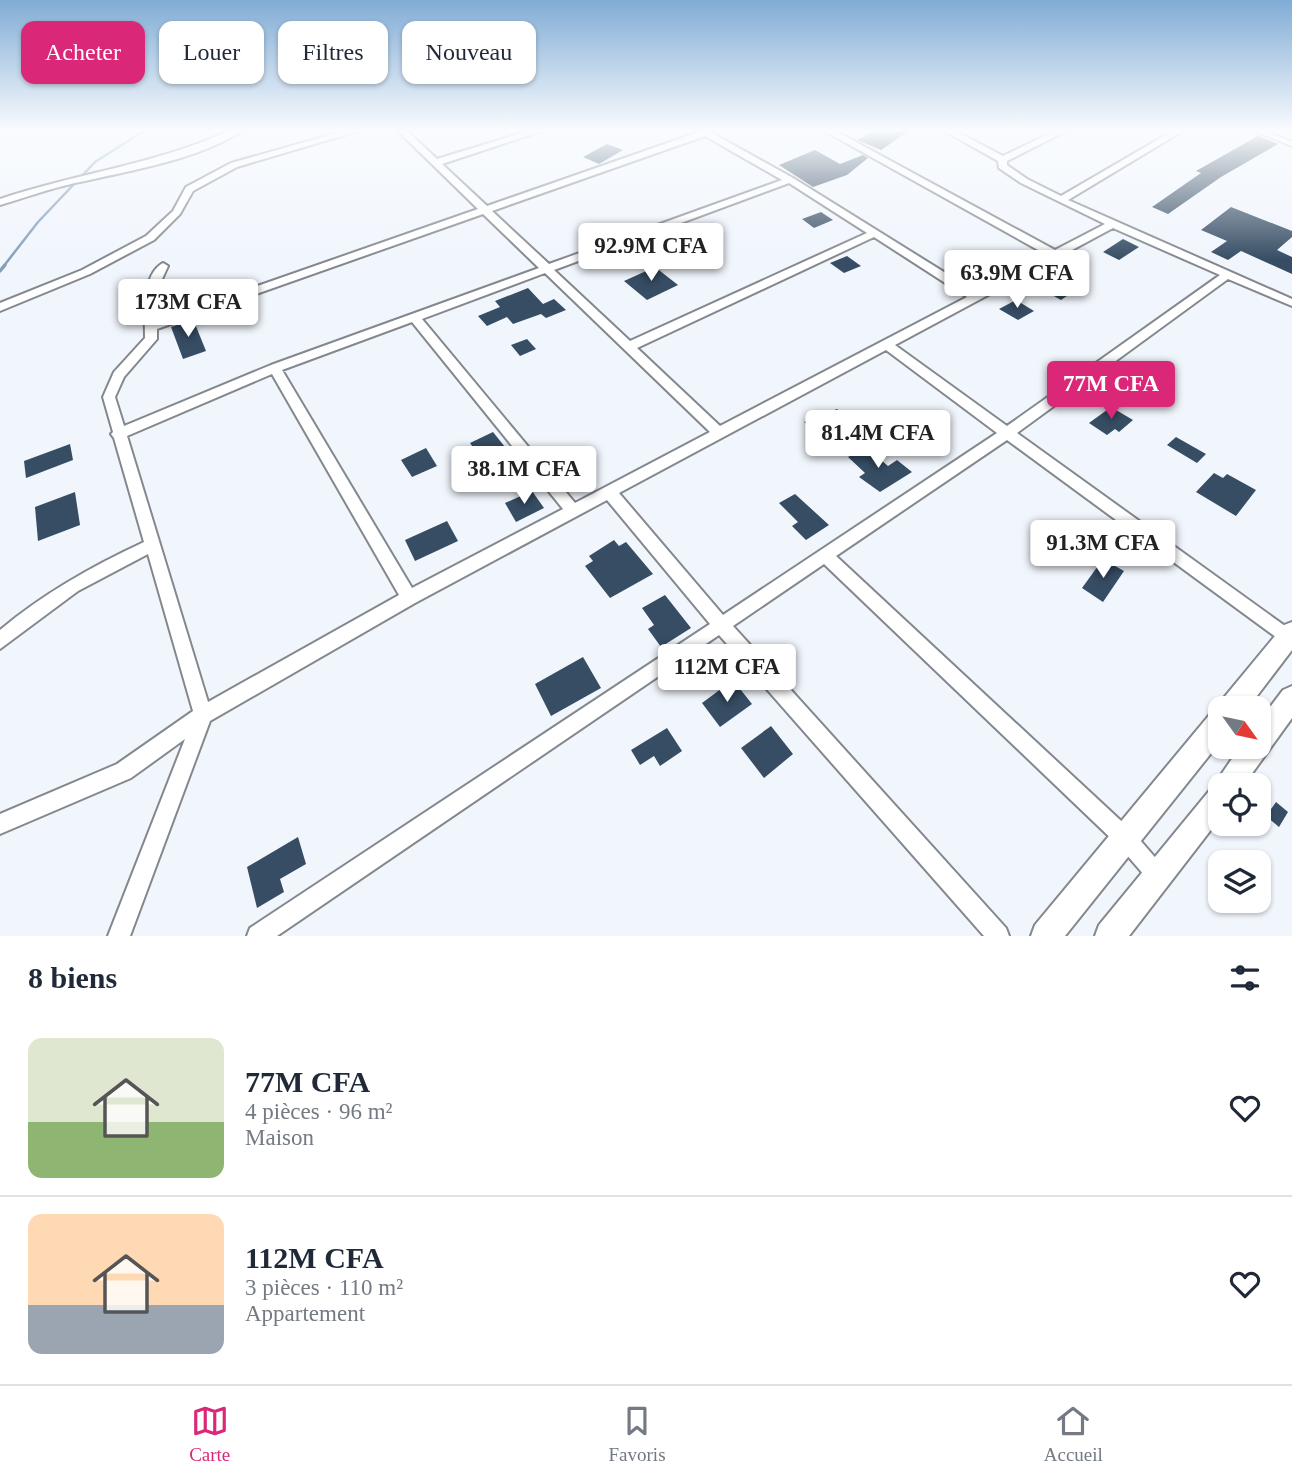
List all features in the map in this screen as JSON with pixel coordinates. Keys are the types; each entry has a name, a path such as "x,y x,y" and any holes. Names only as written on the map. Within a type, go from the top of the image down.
{"main road":[{"path":"1242,696 1291,637"},
{"path":"1271,729 1289,708"},
{"path":"1046,936 1208,737"},
{"path":"1110,936 1208,812"}],"street":[{"path":"0,202 41,188 117,173"},
{"path":"0,307 86,272 150,238 177,212 189,189 220,173"},
{"path":"445,173 718,432"},
{"path":"150,327 587,173"},
{"path":"777,173 976,297"},
{"path":"905,173 1056,255"},
{"path":"1012,173 1061,200 1292,303"},
{"path":"1061,200 1108,173"},
{"path":"118,434 275,368 790,180"},
{"path":"0,824 124,771 203,715 410,598 1113,224"},
{"path":"628,347 874,233"},
{"path":"119,936 203,715 109,397 111,386 118,374 151,339 151,290 163,266"},
{"path":"258,936 1005,434 1227,275"},
{"path":"414,317 573,511"},
{"path":"887,345 1005,434 1291,637"},
{"path":"275,368 410,598"},
{"path":"610,492 721,625 998,936"},
{"path":"0,641 41,604 68,586 153,545"},
{"path":"826,556 1126,839 1159,877"}],"building":[{"path":"791,173 850,173 847,175 813,187"},
{"path":"1201,173 1228,173 1168,214 1152,207"},
{"path":"1231,207 1292,231 1292,237 1277,250 1292,257 1292,274 1241,251 1228,260 1211,252 1227,241 1201,230"},
{"path":"821,212 833,220 814,228 802,219"},
{"path":"1123,239 1139,247 1119,260 1103,252"},
{"path":"847,256 861,266 844,273 830,263"},
{"path":"655,267 678,285 647,300 624,281"},
{"path":"1064,275 1083,285 1061,300 1043,290"},
{"path":"528,288 543,304 554,299 566,310 546,318 541,314 513,324 507,317 487,326 478,316 500,307 495,301"},
{"path":"1016,300 1034,311 1018,320 999,309"},
{"path":"193,319 206,351 183,359 171,327"},
{"path":"527,339 536,349 520,356 511,345"},
{"path":"1111,407 1133,420 1119,432 1115,429 1107,435 1089,423"},
{"path":"837,409 852,421 822,438 804,422"},
{"path":"493,432 505,447 481,459 470,443"},
{"path":"1176,437 1206,454 1197,463 1167,445"},
{"path":"70,444 73,460 26,478 24,461"},
{"path":"866,447 888,466 897,460 912,472 880,492 859,477 865,473 848,457"},
{"path":"426,448 437,466 412,477 401,460"},
{"path":"1214,473 1223,478 1227,474 1256,490 1236,516 1196,492"},
{"path":"532,491 544,508 516,522 505,503"},
{"path":"75,492 80,525 38,541 35,507"},
{"path":"795,494 829,525 806,540 792,526 798,522 779,503"},
{"path":"447,521 458,541 415,561 405,540"},
{"path":"614,540 619,546 626,542 653,574 610,598 585,566 593,561 589,556"},
{"path":"1103,559 1124,571 1103,602 1082,588"},
{"path":"665,595 691,628 661,647 648,629 654,625 642,608"},
{"path":"583,657 601,688 551,716 535,684"},
{"path":"733,680 752,704 720,727 702,703"},
{"path":"771,726 793,754 764,778 741,748"},
{"path":"667,728 682,751 660,766 654,756 640,765 631,750"},
{"path":"1276,802 1288,812 1279,827 1271,820 1271,809"},
{"path":"298,837 306,864 280,879 284,892 257,908 247,867"}],"waterway":[{"path":"3,267 38,222 85,173"},
{"path":"0,271 5,265"}]}
